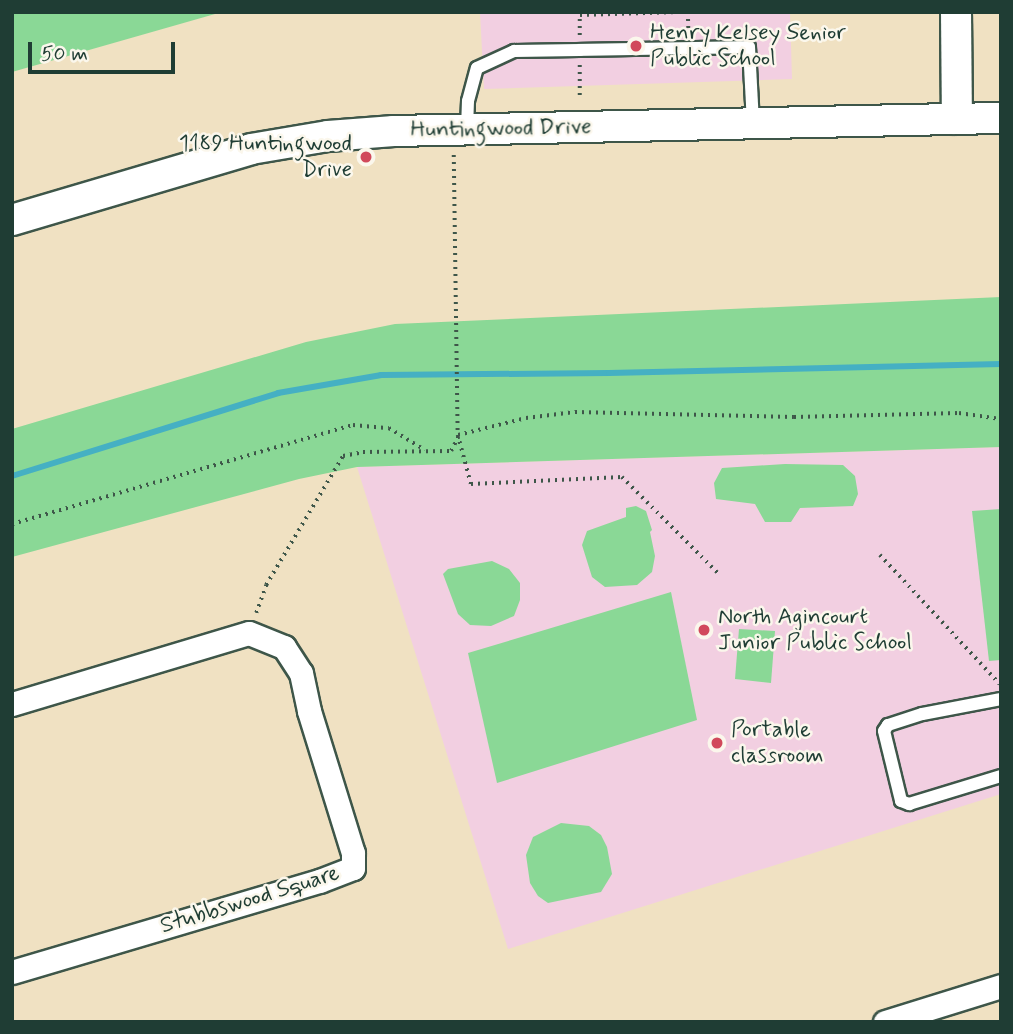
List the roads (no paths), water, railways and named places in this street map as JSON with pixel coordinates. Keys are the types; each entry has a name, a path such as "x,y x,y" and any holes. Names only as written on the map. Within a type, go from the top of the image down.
{"street":[{"path":"956,12 957,120"},
{"name":"Huntingwood Drive","path":"12,220 251,149 328,136 460,139 753,124 1001,118"},
{"name":"Stubbswood Square","path":"12,704 249,633 284,647 301,673 309,711 353,853 353,868 319,881 12,972"},
{"path":"885,1022 1001,986"}],"lane":[{"path":"460,139 477,68 514,51 749,47 753,124"},
{"path":"1001,699 922,714 888,725 884,731 901,801 909,804 922,801 1001,776"}],"waterway":[{"path":"12,476 278,393 381,375 1001,364"}],"place":[{"name":"Henry Kelsey Senior Public School","path":"636,46"},
{"name":"1189 Huntingwood Drive","path":"366,157"},
{"name":"North Agincourt Junior Public School","path":"704,630"},
{"name":"Portable classroom","path":"717,743"}]}
